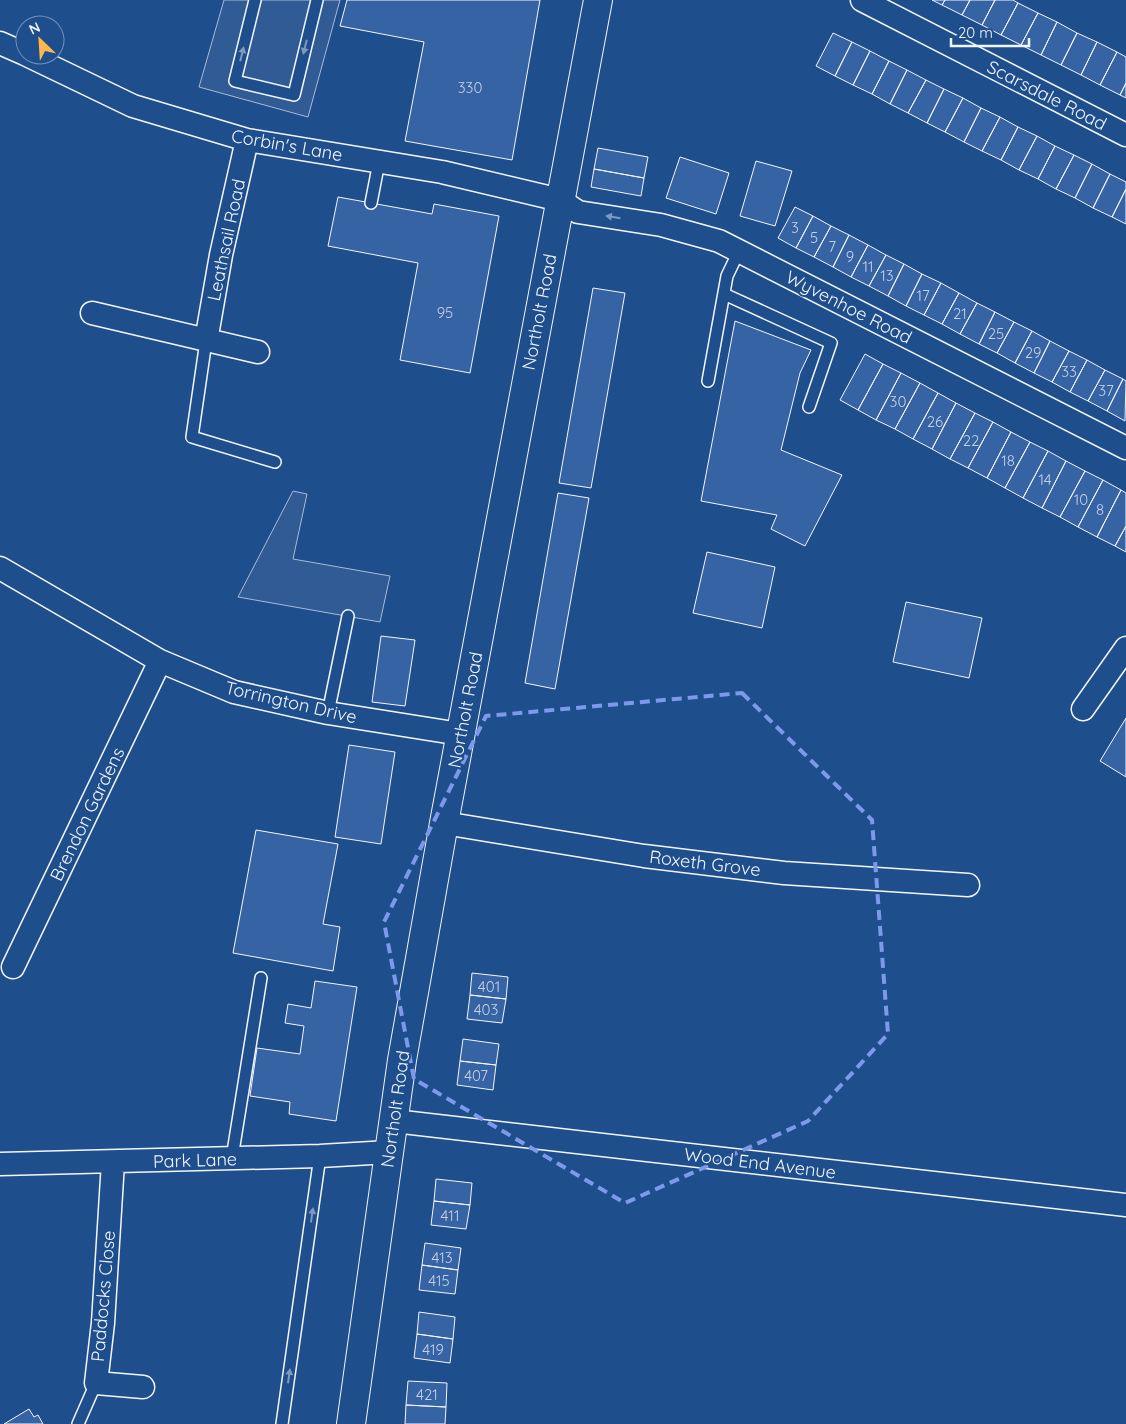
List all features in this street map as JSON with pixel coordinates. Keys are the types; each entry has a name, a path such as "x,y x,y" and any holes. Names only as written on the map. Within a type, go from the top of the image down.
{"main road":[{"name":"Northolt Road","path":"351,1424 402,1060 460,734 598,0"}],"street":[{"name":"Scarsdale Road","path":"862,0 1126,134"},
{"name":"Corbin's Lane","path":"1,45 15,51"},
{"name":"Corbin's Lane","path":"47,65 133,106 247,140 442,172 560,200"},
{"name":"Leathsail Road","path":"206,341 221,255 247,140"},
{"name":"Wyvenhoe Road","path":"560,200 578,212 661,225 719,240 1126,448"},
{"path":"92,313 258,352"},
{"name":"Torrington Drive","path":"0,568 160,661 234,692 328,713 460,734"},
{"path":"1083,709 1123,659"},
{"name":"Brendon Gardens","path":"13,967 160,661"},
{"name":"Roxeth Grove","path":"444,823 644,856 756,870 968,885"},
{"name":"Wood End Avenue","path":"394,1121 1126,1206"},
{"name":"Park Lane","path":"0,1164 320,1156 389,1152"},
{"name":"Paddocks Close","path":"113,1162 103,1323 96,1383 143,1387"}],"lane":[{"path":"255,0 235,81 294,95 317,0"},
{"path":"372,203 380,162"},
{"path":"708,380 727,276 739,251"},
{"path":"724,294 831,343 809,407"},
{"path":"206,341 192,437 275,462"},
{"path":"328,713 348,616"},
{"path":"232,1158 260,978"},
{"path":"282,1424 320,1156"},
{"path":"78,1424 96,1383"}],"highlighted area":[{"path":"742,693 872,820 888,1034 808,1121 625,1203 414,1079 384,922 486,716"}],"shaded area":[{"path":"224,0 340,0 308,117 199,87"},
{"path":"293,491 307,494 293,559 390,576 380,622 238,597"}],"building":[{"path":"347,0 540,0 512,160 405,141 424,42 340,26"},
{"path":"932,0 945,0 942,5"},
{"path":"945,0 970,0 962,15 942,5"},
{"path":"970,0 995,0 982,25 962,15"},
{"path":"995,0 1013,0 1018,3 1001,35 982,25"},
{"path":"1018,3 1038,13 1021,45 1001,35"},
{"path":"1038,13 1057,22 1041,55 1021,45"},
{"path":"1057,22 1077,33 1061,65 1041,55"},
{"path":"833,33 852,42 835,76 816,66"},
{"path":"1077,33 1097,42 1081,75 1061,65"},
{"path":"852,42 870,51 853,85 835,76"},
{"path":"1097,42 1117,52 1100,85 1081,75"},
{"path":"870,51 889,61 872,94 853,85"},
{"path":"1117,52 1126,57 1126,83 1120,95 1100,85"},
{"path":"889,61 907,70 890,104 872,94"},
{"path":"907,70 926,80 908,113 890,104"},
{"path":"926,80 944,89 927,123 908,113"},
{"path":"1126,83 1126,98 1120,95"},
{"path":"944,89 963,98 945,132 927,123"},
{"path":"963,98 981,108 964,142 945,132"},
{"path":"981,108 1000,117 982,151 964,142"},
{"path":"1000,117 1018,127 1001,160 982,151"},
{"path":"1018,127 1037,136 1019,170 1001,160"},
{"path":"1037,136 1055,146 1038,179 1019,170"},
{"path":"1055,146 1074,155 1056,189 1038,179"},
{"path":"598,148 648,157 644,178 594,169"},
{"path":"1074,155 1092,164 1075,198 1056,189"},
{"path":"680,157 729,173 716,214 666,198"},
{"path":"756,161 792,171 775,226 740,216"},
{"path":"1092,164 1110,174 1093,208 1075,198"},
{"path":"594,169 644,178 641,196 591,187"},
{"path":"1110,174 1126,182 1126,189 1112,217 1093,208"},
{"path":"1126,189 1126,224 1112,217"},
{"path":"338,197 432,214 434,204 499,216 470,373 400,360 418,263 328,246"},
{"path":"795,207 813,216 796,248 778,238"},
{"path":"813,216 831,226 814,257 796,248"},
{"path":"831,226 849,235 833,267 814,257"},
{"path":"849,235 868,245 851,277 833,267"},
{"path":"868,245 886,255 869,286 851,277"},
{"path":"886,255 904,264 888,296 869,286"},
{"path":"904,264 922,274 906,306 888,296"},
{"path":"922,274 941,283 924,315 906,306"},
{"path":"941,283 959,293 942,324 924,315"},
{"path":"593,288 625,293 591,488 559,483"},
{"path":"959,293 977,303 960,334 942,324"},
{"path":"977,303 995,312 979,344 960,334"},
{"path":"995,312 1014,322 997,353 979,344"},
{"path":"735,321 811,350 800,373 781,450 842,475 805,546 771,529 777,515 701,501"},
{"path":"1014,322 1032,331 1015,363 997,353"},
{"path":"1032,331 1050,341 1034,373 1015,363"},
{"path":"1050,341 1069,351 1052,382 1034,373"},
{"path":"1069,351 1087,360 1070,392 1052,382"},
{"path":"865,354 883,364 858,410 840,400"},
{"path":"1087,360 1105,370 1088,401 1070,392"},
{"path":"883,364 901,373 876,420 858,410"},
{"path":"1105,370 1123,379 1107,411 1088,401"},
{"path":"901,373 920,383 895,429 876,420"},
{"path":"1123,379 1126,381 1125,421 1107,411"},
{"path":"920,383 938,393 913,439 895,429"},
{"path":"938,393 956,403 932,449 913,439"},
{"path":"956,403 975,413 950,459 932,449"},
{"path":"975,413 993,422 968,468 950,459"},
{"path":"993,422 1011,432 987,478 968,468"},
{"path":"1011,432 1030,442 1005,488 987,478"},
{"path":"1030,442 1048,451 1023,498 1005,488"},
{"path":"1048,451 1066,461 1042,508 1023,498"},
{"path":"1066,461 1085,471 1060,517 1042,508"},
{"path":"1085,471 1103,480 1078,527 1060,517"},
{"path":"1103,480 1121,490 1097,537 1078,527"},
{"path":"1121,490 1126,493 1126,526 1115,546 1097,537"},
{"path":"558,493 589,498 555,689 525,683"},
{"path":"1126,526 1126,552 1115,546"},
{"path":"707,552 775,567 762,628 693,613"},
{"path":"906,602 982,618 969,678 893,662"},
{"path":"381,636 415,640 405,706 372,702"},
{"path":"1126,718 1126,777 1100,761"},
{"path":"349,745 395,752 381,844 335,837"},
{"path":"256,830 338,844 323,924 340,927 333,971 233,953"},
{"path":"472,973 508,977 506,999 470,995"},
{"path":"315,981 357,987 336,1121 289,1114 290,1102 250,1096 257,1048 300,1054 304,1026 285,1023 288,1004 311,1008"},
{"path":"470,995 506,999 502,1023 467,1019"},
{"path":"463,1039 499,1044 496,1065 460,1061"},
{"path":"460,1061 496,1065 493,1090 457,1085"},
{"path":"436,1179 472,1183 470,1205 434,1201"},
{"path":"434,1201 470,1205 466,1229 431,1225"},
{"path":"425,1243 461,1248 458,1270 422,1265"},
{"path":"422,1265 458,1270 455,1294 419,1290"},
{"path":"419,1312 455,1317 453,1339 417,1334"},
{"path":"417,1334 453,1339 450,1363 414,1358"},
{"path":"408,1381 447,1383 446,1407 406,1405"},
{"path":"406,1405 446,1407 445,1424 405,1424"},
{"path":"29,1409 34,1417 38,1415 43,1424 4,1424"}]}
